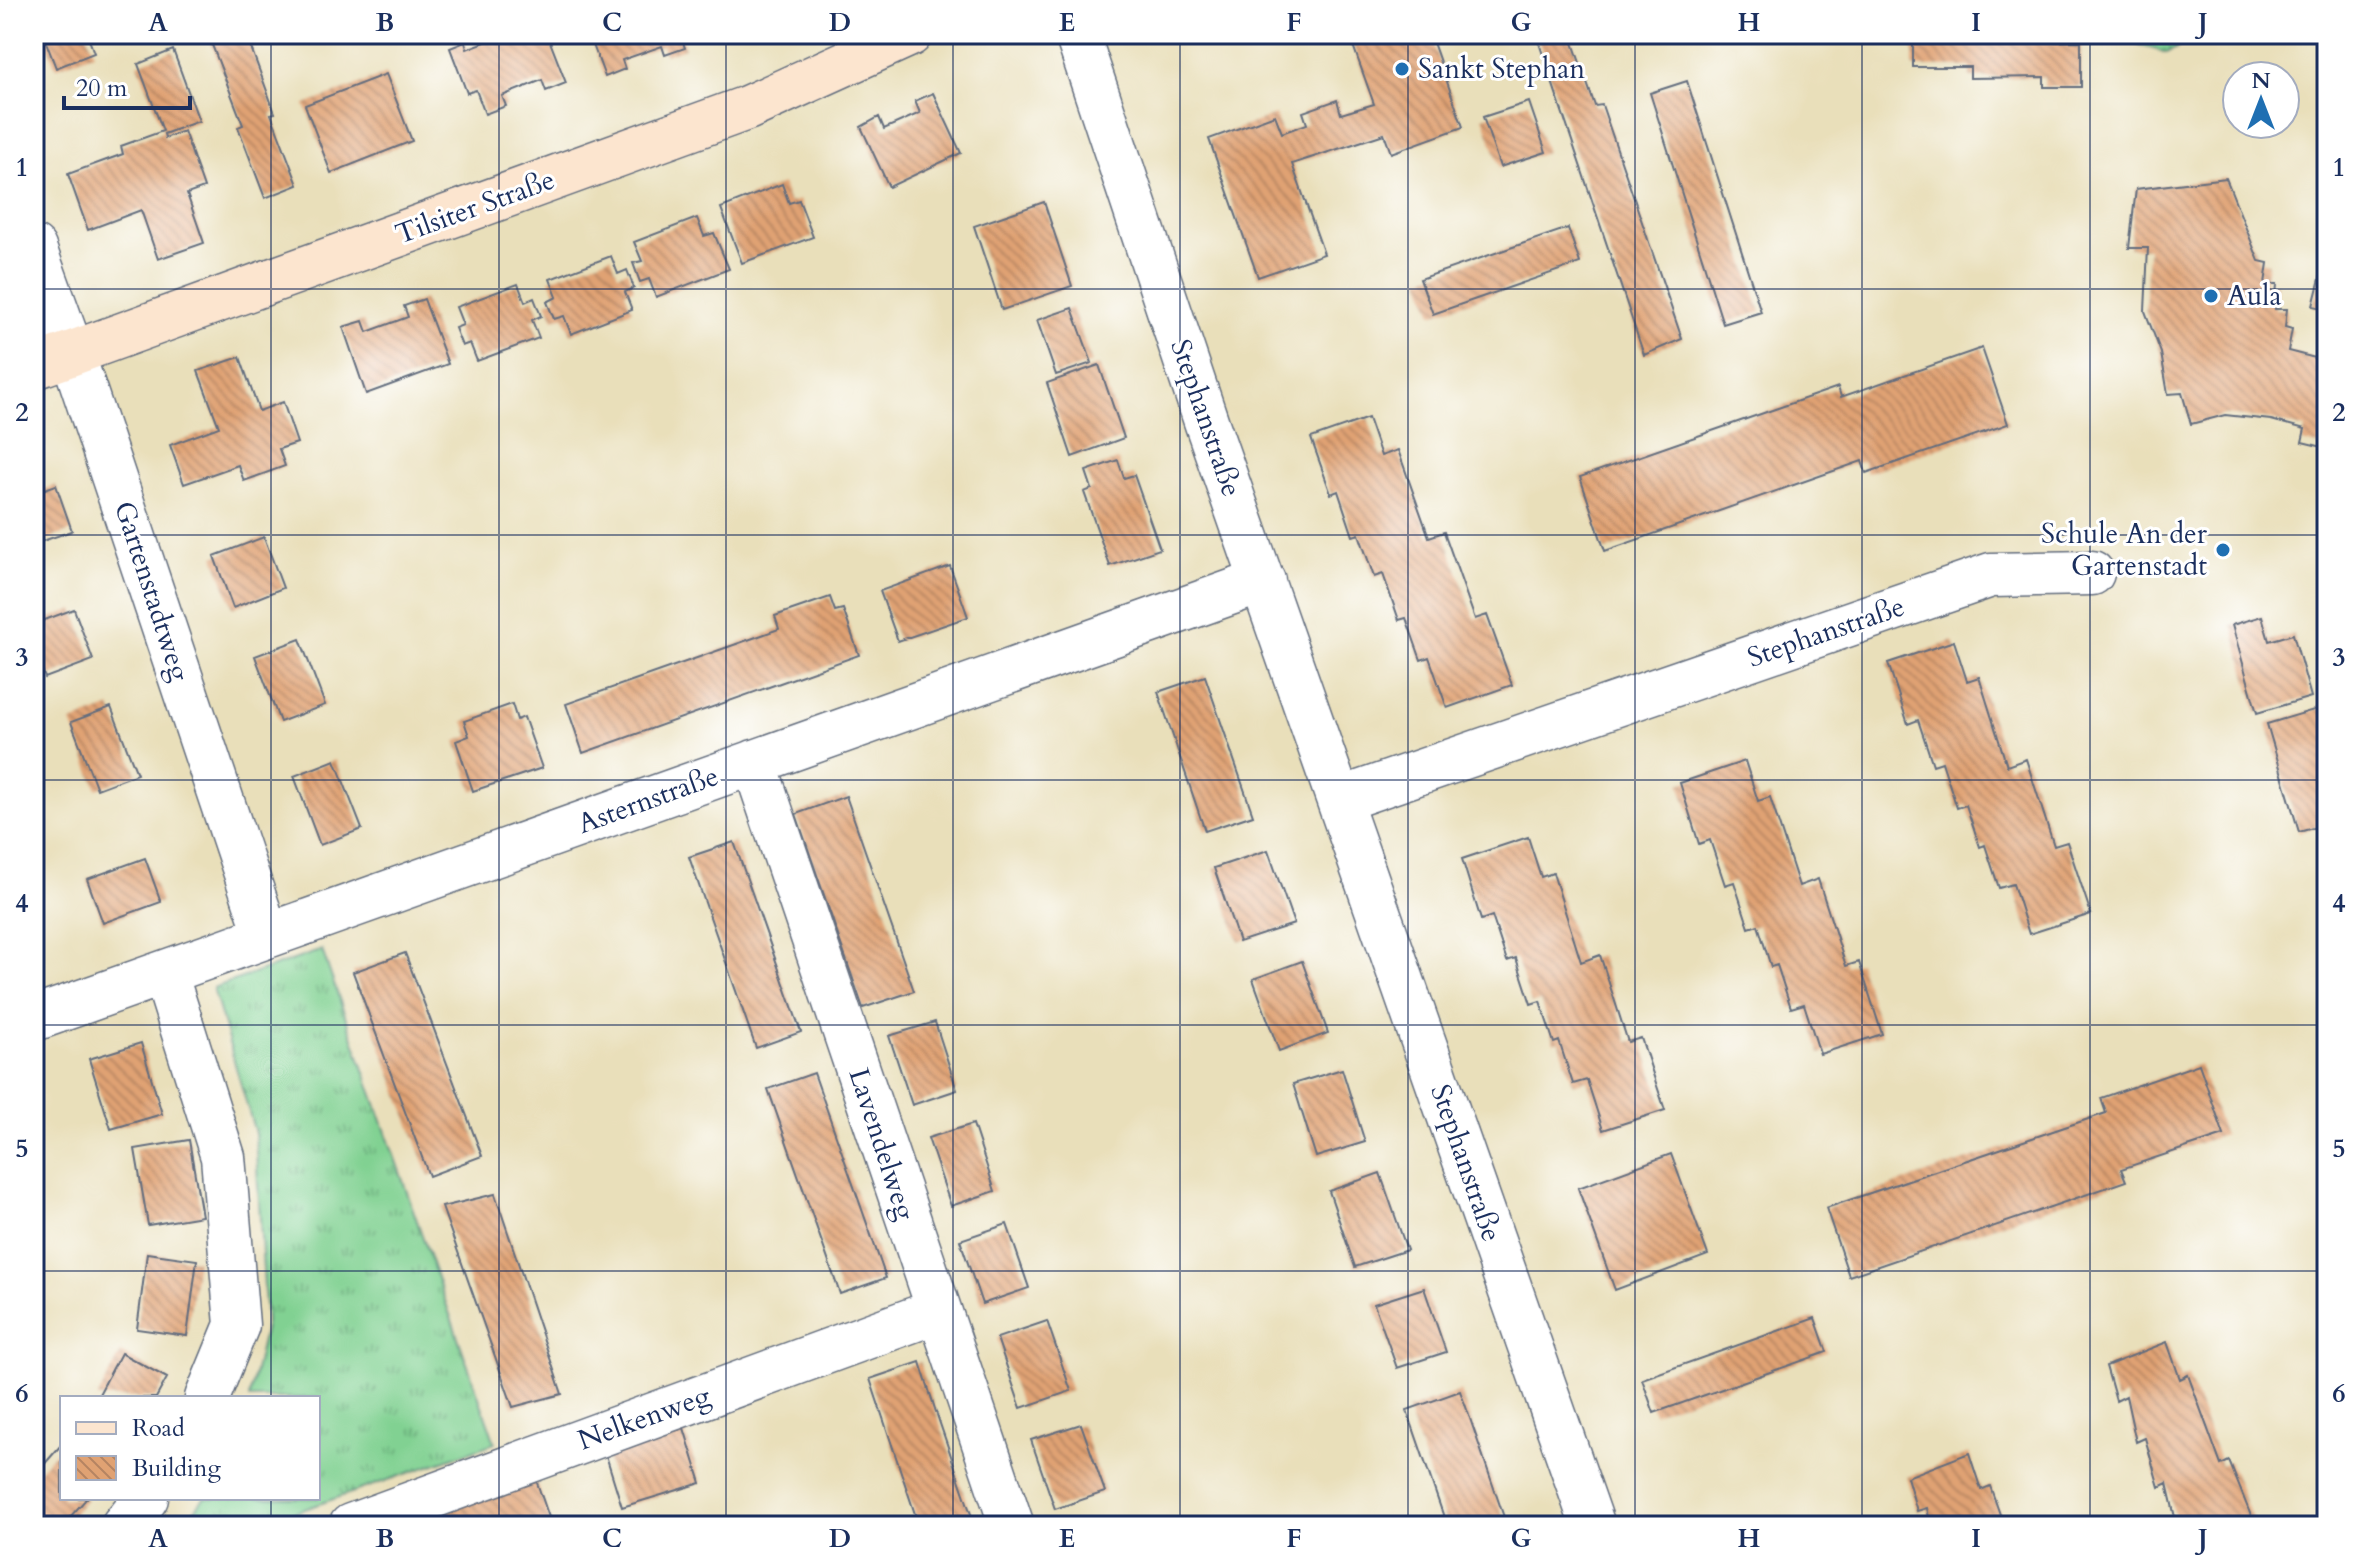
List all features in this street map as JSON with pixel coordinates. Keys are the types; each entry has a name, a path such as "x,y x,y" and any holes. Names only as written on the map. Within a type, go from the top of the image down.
{"street":[{"name":"Tilsiter Straße","path":"53,360 747,108 910,34"},
{"name":"Stephanstraße","path":"1077,34 1207,424 1593,1526"},
{"name":"Gartenstadtweg","path":"34,248 53,360 267,936"},
{"name":"Stephanstraße","path":"1339,800 1991,575 2092,573"},
{"name":"Asternstraße","path":"34,1019 1263,581"},
{"name":"Lavendelweg","path":"754,762 1012,1526"},
{"path":"165,973 223,1157 237,1325 208,1396"},
{"name":"Nelkenweg","path":"351,1526 937,1311"},
{"path":"123,1526 144,1500"}],"green space":[{"path":"2118,34 2203,34 2167,53 2119,39"},
{"path":"322,950 495,1443 256,1526 183,1526 202,1500 320,1500 320,1396 249,1396 266,1322 255,1133 213,988"}],"building":[{"path":"43,34 87,34 94,53 56,68"},
{"path":"246,34 275,113 271,114 298,185 265,198 238,127 243,125 209,37"},
{"path":"506,34 547,34 566,83 546,91 542,80 502,96 506,106 485,114 476,90 467,93 450,48 465,42 467,49"},
{"path":"589,34 680,34 685,48 665,55 662,46 622,60 625,69 605,77"},
{"path":"1349,34 1430,34 1463,127 1391,153 1384,134 1292,164 1324,254 1258,277 1209,139 1275,115 1282,133 1307,124 1303,112 1337,100 1341,114 1374,104"},
{"path":"1536,34 1570,34 1595,106 1602,105 1682,339 1644,355"},
{"path":"1913,34 2026,34 2027,42 2081,41 2081,87 2044,87 2044,77 1970,78 1970,67 1913,67"},
{"path":"173,50 199,121 164,134 165,138 184,131 204,188 187,194 204,243 158,259 141,210 88,230 68,174 123,154 121,146 163,131 138,64"},
{"path":"386,74 412,141 331,173 305,105"},
{"path":"1687,81 1761,312 1723,324 1650,93"},
{"path":"933,93 961,153 889,187 861,127 879,117 884,129 920,113 915,101"},
{"path":"1529,102 1546,152 1500,167 1483,117"},
{"name":"Aula","path":"2226,178 2259,261 2268,263 2265,284 2277,284 2275,309 2287,309 2285,327 2292,329 2288,351 2327,361 2327,448 2302,442 2305,429 2271,420 2225,415 2191,424 2182,393 2168,394 2161,353 2145,311 2148,248 2129,248 2136,189"},
{"path":"782,184 789,203 799,200 813,237 742,263 721,208"},
{"path":"1044,202 1072,286 1002,310 974,226"},
{"path":"697,218 704,236 714,233 729,269 656,297 649,279 640,282 633,263 642,261 634,242"},
{"path":"1568,228 1580,263 1433,314 1420,279"},
{"path":"2327,255 2327,309 2313,306"},
{"path":"611,256 618,274 627,270 634,288 625,292 632,310 571,334 564,316 554,319 547,302 557,297 550,279"},
{"path":"518,284 525,302 534,298 541,316 532,320 539,338 477,361 470,343 462,346 455,328 463,325 456,307"},
{"path":"424,299 448,364 366,394 343,327 363,321 367,332 408,317 404,306"},
{"path":"1072,308 1092,363 1056,375 1037,320"},
{"path":"1982,348 2008,424 1866,473 1862,461 1605,551 1580,477 1838,387 1841,397"},
{"path":"240,357 259,411 283,402 297,443 279,449 285,466 244,481 238,465 184,484 170,445 219,427 198,371"},
{"path":"1099,365 1124,438 1072,457 1047,383"},
{"path":"1368,418 1381,456 1398,450 1429,537 1444,532 1475,619 1487,615 1512,685 1447,708 1429,657 1421,660 1406,618 1399,620 1383,574 1374,577 1359,534 1353,536 1338,491 1331,494 1311,438"},
{"path":"1118,460 1124,478 1134,475 1160,549 1110,566 1084,492 1092,489 1086,471"},
{"path":"56,485 72,531 34,544 34,493"},
{"path":"264,537 283,588 233,608 214,556"},
{"path":"950,566 968,617 898,641 880,591"},
{"path":"830,597 835,611 843,609 859,655 583,753 566,704 779,629 775,616"},
{"path":"74,609 93,660 45,678 34,649 34,624"},
{"path":"2262,616 2269,641 2293,634 2311,697 2257,713 2232,625"},
{"path":"300,639 325,705 280,722 255,656"},
{"path":"1954,641 1967,681 1979,677 2007,766 2026,759 2054,846 2067,842 2091,914 2029,934 2013,884 1999,888 1985,845 1980,847 1966,805 1957,808 1942,762 1933,765 1918,720 1908,724 1888,663"},
{"path":"1205,676 1253,815 1205,831 1158,692"},
{"path":"512,704 517,720 524,717 542,768 473,791 456,741 469,736 464,721"},
{"path":"2327,706 2327,824 2299,832 2267,724"},
{"path":"111,707 137,774 97,789 71,722"},
{"path":"335,760 362,829 320,845 294,776"},
{"path":"1745,761 1758,801 1770,797 1799,886 1818,879 1846,966 1859,962 1882,1034 1820,1054 1804,1004 1791,1008 1777,965 1771,967 1758,925 1749,928 1734,882 1725,885 1710,840 1699,844 1680,783"},
{"path":"846,796 914,991 863,1008 796,814"},
{"path":"1528,837 1541,877 1553,873 1581,962 1600,955 1628,1042 1641,1038 1665,1110 1603,1130 1587,1080 1573,1084 1559,1041 1554,1043 1540,1001 1531,1004 1516,958 1507,961 1492,916 1481,920 1462,859"},
{"path":"734,842 801,1032 756,1048 689,857"},
{"path":"1268,850 1294,924 1239,942 1214,868"},
{"path":"145,858 161,902 103,923 87,879"},
{"path":"405,953 482,1156 429,1176 353,972"},
{"path":"1302,961 1328,1033 1279,1051 1253,979"},
{"path":"935,1022 957,1090 912,1105 889,1036"},
{"path":"141,1043 162,1114 111,1129 89,1059"},
{"path":"2199,1064 2224,1135 2121,1169 2126,1181 1849,1276 1826,1208 2106,1113 2101,1098"},
{"path":"1342,1069 1365,1142 1316,1157 1293,1084"},
{"path":"814,1073 886,1278 840,1294 768,1089"},
{"path":"973,1124 995,1191 951,1206 928,1138"},
{"path":"189,1140 202,1216 148,1225 135,1149"},
{"path":"1671,1154 1708,1255 1615,1290 1578,1188"},
{"path":"1380,1173 1407,1250 1355,1267 1329,1191"},
{"path":"495,1194 562,1394 513,1407 442,1207"},
{"path":"1007,1224 1029,1288 982,1304 960,1240"},
{"path":"147,1253 197,1260 187,1336 137,1329"},
{"path":"1424,1288 1446,1352 1397,1368 1374,1304"},
{"path":"1815,1318 1827,1352 1654,1413 1642,1379"},
{"path":"1047,1321 1071,1391 1021,1408 997,1338"},
{"path":"2167,1342 2180,1379 2188,1375 2221,1465 2229,1461 2255,1526 2177,1526 2167,1483 2159,1487 2145,1438 2136,1442 2126,1396 2116,1401 2106,1366"},
{"path":"121,1353 167,1378 157,1396 98,1396"},
{"path":"920,1362 975,1526 919,1526 870,1379"},
{"path":"1460,1391 1507,1526 1447,1526 1407,1410"},
{"path":"1081,1424 1105,1492 1055,1509 1031,1440"},
{"path":"684,1428 701,1483 622,1507 605,1452"},
{"path":"60,1446 60,1500 85,1500 62,1526 51,1526 34,1511 34,1476"},
{"path":"1969,1453 1981,1490 1990,1486 2004,1526 1931,1526 1927,1508 1917,1511 1907,1477"},
{"path":"535,1477 552,1526 398,1526"}],"place":[{"name":"Sankt Stephan","path":"1402,69"},
{"name":"Aula","path":"2211,296"},
{"name":"Schule An der Gartenstadt","path":"2223,550"}]}
